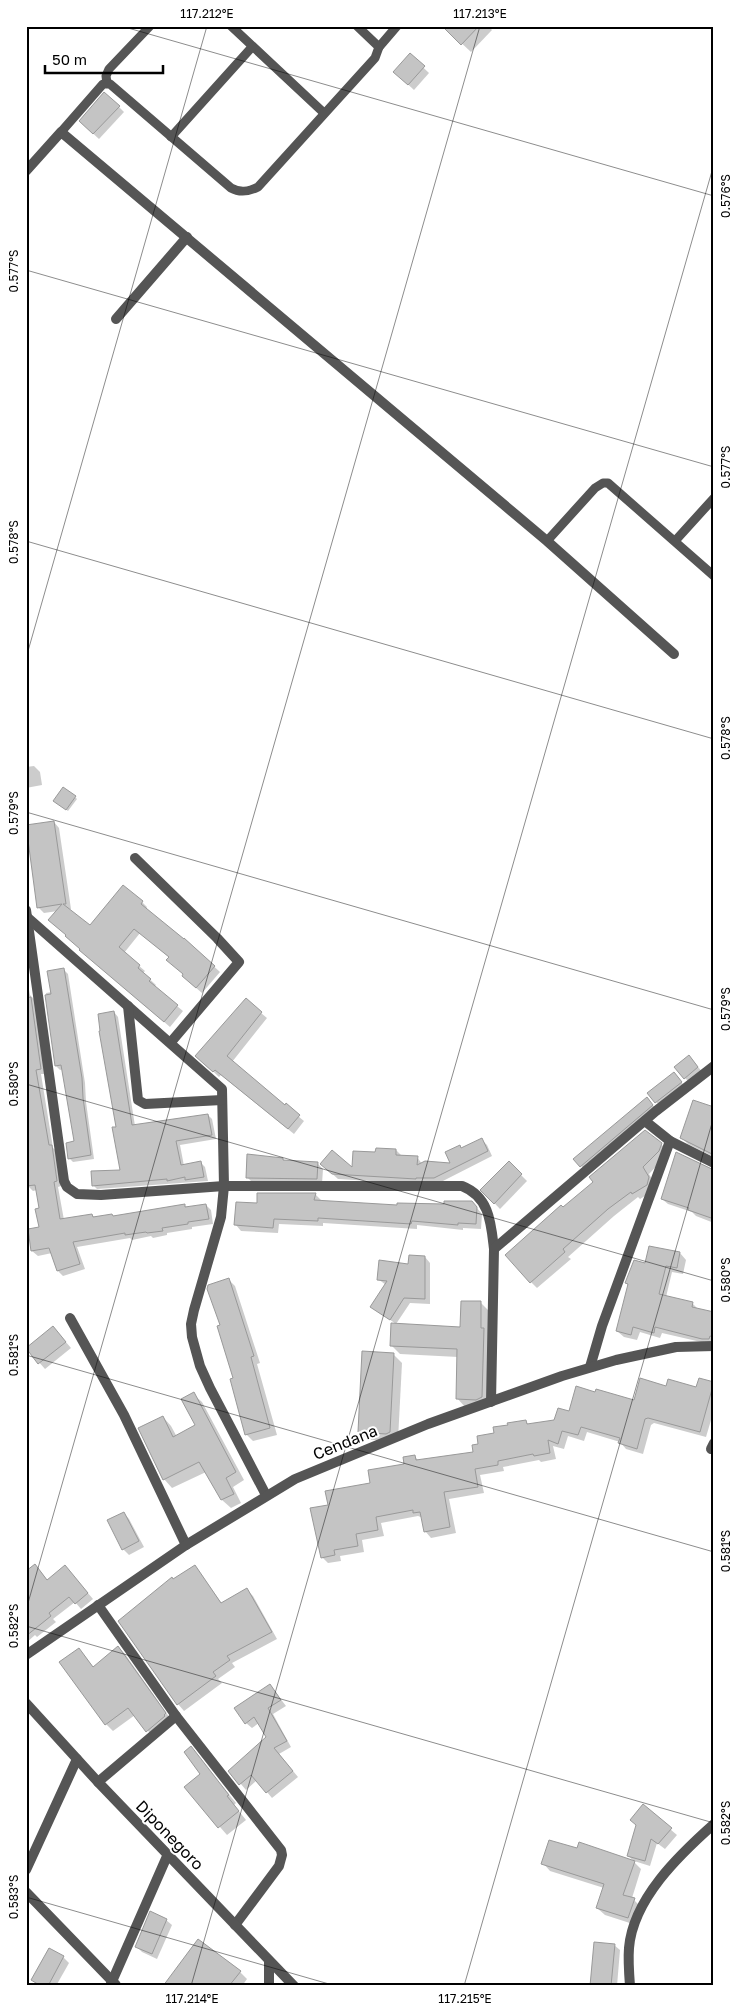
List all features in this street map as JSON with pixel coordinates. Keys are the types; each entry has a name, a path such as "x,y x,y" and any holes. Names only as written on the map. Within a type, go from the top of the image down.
{"street":[{"path":"26,171 61,132 547,541 674,654"},
{"path":"116,319 187,237"},
{"path":"135,858 239,962 171,1042"},
{"path":"27,914 221,1087 223,1091 224,1186 220,1216 191,1324 192,1337 210,1388 266,1495"},
{"path":"27,914 64,1181 67,1187 77,1194 101,1195 224,1186 462,1186 470,1189 485,1205 489,1214 494,1249 491,1402"},
{"path":"128,1006 138,1100 145,1104 222,1100"},
{"path":"494,1249 644,1121 714,1066"},
{"path":"644,1121 670,1141 714,1163"},
{"path":"590,1367 602,1326 670,1141"},
{"path":"70,1318 124,1415 186,1545"},
{"name":"Cendana","path":"26,1655 186,1545 266,1495 296,1479 428,1424 590,1367 676,1347 714,1346"},
{"path":"98,1605 176,1716 281,1850 282,1855 279,1866 235,1925"},
{"name":"Diponegoro","path":"26,1703 98,1782 294,1986"},
{"path":"98,1782 176,1716"},
{"path":"26,1870 77,1759"},
{"path":"630,1986 629,1947 640,1908 684,1853 714,1824"},
{"path":"26,1892 113,1984 168,1854"},
{"path":"269,1961 269,1986"}],"lane":[{"path":"106,83 107,71 150,26"},
{"path":"231,26 324,113"},
{"path":"356,26 379,47"},
{"path":"106,83 230,188 247,192 258,187 372,62 379,47 397,26"},
{"path":"171,137 252,47"},
{"path":"61,132 103,84 106,83"},
{"path":"547,541 595,488 603,483 608,483 714,576"},
{"path":"675,541 714,498"}],"building":[{"path":"442,26 479,26 461,45"},
{"path":"410,53 425,66 408,85 393,72"},
{"path":"104,92 120,106 93,134 79,121"},
{"path":"63,787 76,796 66,810 53,801"},
{"path":"54,821 66,904 63,904 90,925 123,885 143,901 141,904 184,938 215,966 196,988 166,960 169,957 134,929 119,947 140,965 138,968 151,979 149,981 178,1005 164,1022 79,950 66,935 48,920 62,904 37,908 26,825"},
{"path":"64,968 82,1078 91,1155 68,1159 66,1143 74,1141 61,1065 55,1066 45,995 51,994 47,971"},
{"path":"31,997 41,1069 36,1070 49,1145 52,1145 57,1181 54,1182 60,1219 92,1214 93,1217 112,1214 113,1216 185,1204 185,1207 206,1204 209,1219 162,1228 163,1231 125,1235 125,1233 73,1242 80,1264 57,1271 49,1248 31,1251 28,1229 39,1227 35,1209 39,1208 35,1185 26,1186 26,998"},
{"path":"246,998 262,1012 227,1056 285,1105 286,1103 300,1115 288,1129 195,1056"},
{"path":"114,1011 132,1125 208,1114 212,1135 176,1141 181,1165 201,1161 204,1177 185,1180 185,1177 167,1181 167,1179 92,1186 91,1171 120,1170 112,1127 116,1127 99,1031 98,1014"},
{"path":"689,1055 698,1067 684,1079 674,1067"},
{"path":"674,1072 682,1082 655,1103 647,1093"},
{"path":"647,1097 653,1105 580,1167 573,1159"},
{"path":"693,1100 714,1107 714,1155 680,1138"},
{"path":"645,1130 662,1143 659,1151 643,1167 649,1177 647,1185 632,1194 631,1192 608,1209 563,1249 565,1252 530,1283 505,1255 561,1205 563,1207 593,1182 589,1177"},
{"path":"482,1138 488,1151 434,1178 416,1179 332,1174 320,1164 332,1150 352,1167 353,1151 375,1152 376,1148 396,1149 396,1155 418,1156 417,1165 425,1161 450,1163 445,1152 460,1145 461,1148"},
{"path":"676,1152 714,1170 714,1219 661,1199"},
{"path":"247,1154 283,1158 283,1160 318,1162 317,1179 246,1178"},
{"path":"509,1161 522,1174 494,1204 480,1190"},
{"path":"257,1193 316,1193 314,1200 397,1205 397,1203 444,1204 444,1201 472,1201 477,1207 476,1224 458,1223 458,1225 412,1221 411,1224 318,1218 318,1221 274,1219 273,1228 234,1225 236,1202 257,1203"},
{"path":"649,1246 680,1252 677,1268 666,1266 659,1294 693,1302 692,1307 714,1312 714,1337 710,1336 709,1339 702,1339 655,1327 654,1333 633,1327 631,1335 616,1331 628,1284 625,1283 634,1260 645,1263"},
{"path":"409,1255 425,1256 425,1299 404,1298 390,1320 370,1307 387,1281 377,1280 379,1260 408,1264"},
{"path":"229,1278 254,1356 251,1357 270,1428 245,1435 230,1379 233,1378 217,1326 220,1325 207,1289 208,1285"},
{"path":"461,1301 481,1301 481,1328 484,1328 482,1397 476,1400 456,1399 457,1349 390,1346 391,1323 460,1327"},
{"path":"53,1326 66,1342 38,1364 26,1348"},
{"path":"362,1351 394,1353 390,1432 386,1434 358,1432"},
{"path":"640,1378 666,1386 668,1379 696,1387 699,1378 714,1382 700,1432 648,1418 645,1419 637,1449 618,1443 620,1438 581,1427 578,1435 562,1431 558,1444 548,1440 550,1453 534,1456 533,1454 498,1461 498,1465 475,1469 478,1487 444,1492 450,1527 424,1532 420,1512 413,1513 413,1510 376,1517 378,1530 356,1534 358,1546 334,1550 335,1555 321,1558 310,1508 328,1505 325,1491 370,1483 368,1470 404,1464 403,1457 415,1455 416,1460 473,1452 472,1445 478,1444 477,1436 494,1433 493,1427 526,1420 527,1424 554,1420 558,1408 569,1411 576,1386 595,1392 596,1389 634,1400"},
{"path":"194,1392 236,1472 226,1478 234,1494 221,1500 199,1462 163,1480 138,1428 163,1416 173,1437 195,1425 181,1399"},
{"path":"124,1512 139,1541 122,1550 107,1520"},
{"path":"35,1564 47,1580 65,1565 88,1593 75,1604 69,1597 49,1613 51,1616 26,1636 26,1571"},
{"path":"195,1565 221,1603 247,1588 272,1632 227,1656 230,1660 213,1672 216,1676 177,1705 118,1621 172,1577 173,1579"},
{"path":"118,1646 166,1713 146,1732 128,1708 105,1725 59,1662 79,1648 93,1667"},
{"path":"270,1684 281,1700 268,1708 287,1741 274,1748 293,1771 266,1793 251,1775 239,1785 228,1771 266,1737 254,1717 245,1724 234,1708"},
{"path":"191,1746 239,1811 218,1828 184,1787 200,1774 184,1752"},
{"path":"643,1804 672,1828 658,1844 651,1839 645,1861 627,1856 636,1825 630,1820"},
{"path":"549,1840 577,1848 579,1842 635,1861 623,1895 635,1898 628,1918 596,1908 604,1884 541,1864"},
{"path":"150,1911 167,1919 152,1954 135,1947"},
{"path":"198,1939 241,1971 229,1986 163,1986"},
{"path":"594,1942 615,1944 611,1986 590,1986"},
{"path":"49,1948 64,1956 48,1986 41,1986 31,1980"}]}
